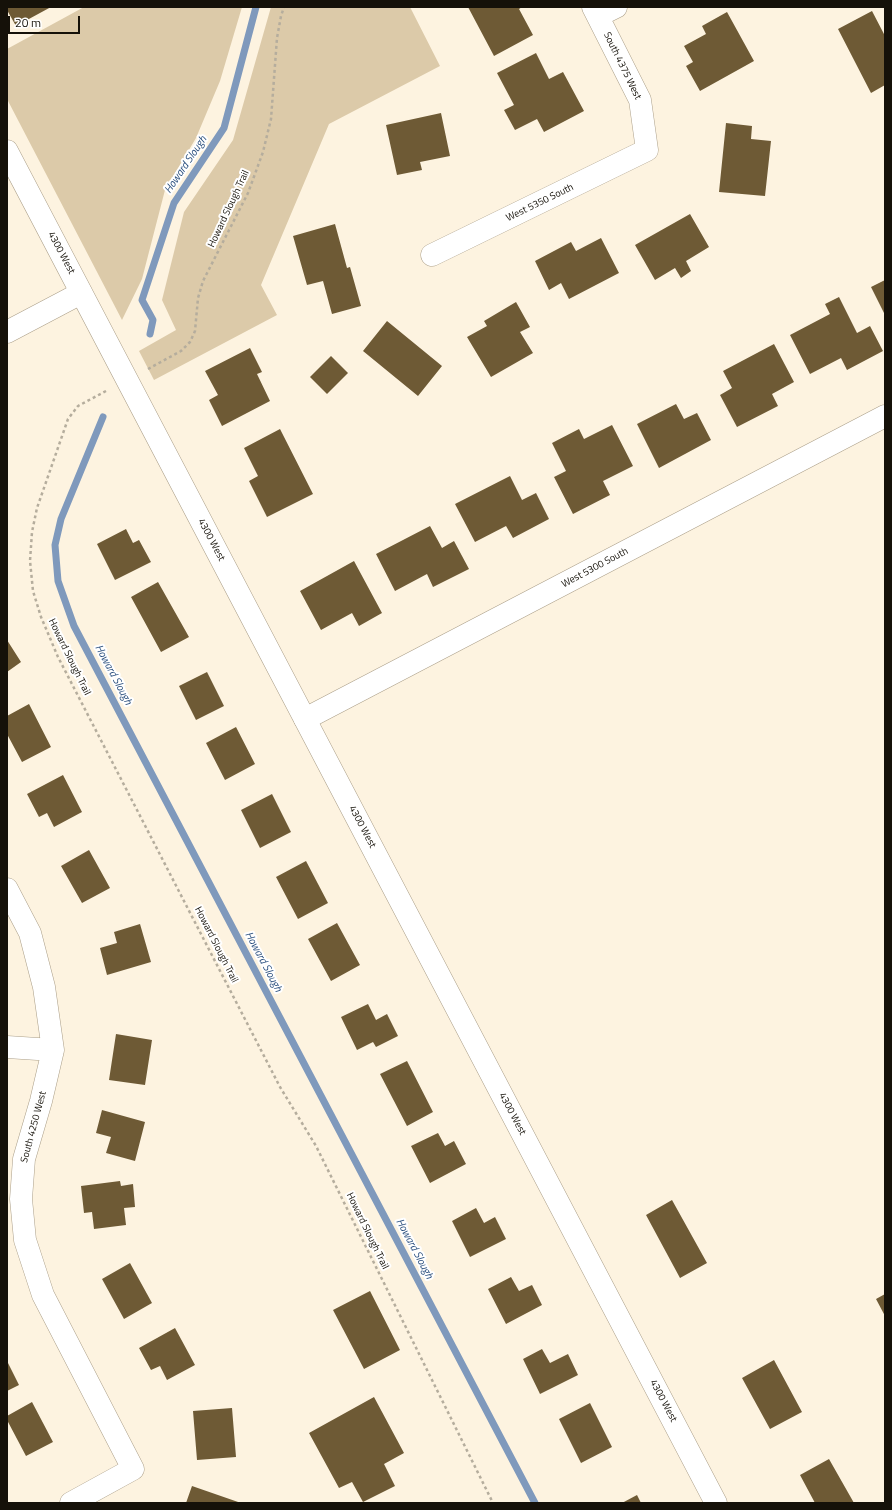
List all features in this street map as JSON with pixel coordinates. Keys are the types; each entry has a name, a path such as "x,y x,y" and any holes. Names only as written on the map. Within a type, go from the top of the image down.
{"street":[{"name":"South 4375 West","path":"602,10 640,100 647,150"},
{"name":"West 5350 South","path":"432,255 647,150"},
{"name":"4300 West","path":"7,151 716,1503"},
{"path":"7,332 81,293"},
{"name":"West 5300 South","path":"305,719 885,416"},
{"name":"South 4250 West","path":"7,889 30,933 44,987 52,1050 42,1101 24,1159 21,1198 25,1240 43,1294 133,1469 71,1503"},
{"path":"7,1047 52,1050"}],"path":[{"name":"Howard Slough Trail","path":"148,369 182,351 190,342 195,331 198,298 203,281 248,193 263,152 271,119 277,38 284,7"},
{"name":"Howard Slough Trail","path":"104,392 78,406 68,419 37,508 32,532 30,561 33,591 41,617 62,664 280,1087 316,1146 493,1503"}],"shaded area":[{"path":"84,7 242,7 220,81 196,138 165,190 142,279 122,320 7,99 7,49"},
{"path":"271,7 410,7 440,66 329,124 261,285 277,315 154,380 139,351 176,330 162,300 184,212 233,140"}],"building":[{"path":"7,7 51,7 16,26 7,10"},
{"path":"468,7 522,7 519,9 533,35 494,56"},
{"path":"872,11 885,36 885,85 871,93 838,29"},
{"path":"727,12 754,61 700,91 686,66 693,62 684,46 706,34 702,26"},
{"path":"536,53 549,79 563,72 584,111 544,132 537,119 515,130 504,110 514,105 497,73"},
{"path":"441,113 450,156 420,162 422,170 397,175 386,125"},
{"path":"726,123 752,126 751,139 771,141 765,196 719,192"},
{"path":"690,214 709,247 686,261 691,271 681,278 675,268 655,280 635,245"},
{"path":"335,224 347,268 350,267 361,306 332,314 323,281 307,285 293,236"},
{"path":"601,238 619,273 569,299 561,283 549,290 535,261 571,242 576,251"},
{"path":"885,280 885,315 871,287"},
{"path":"839,297 857,333 870,326 883,351 847,370 841,358 810,374 790,335 830,314 825,304"},
{"path":"516,302 530,327 520,332 533,353 491,377 467,337 487,326 484,321"},
{"path":"387,321 442,366 418,396 363,351"},
{"path":"774,344 794,382 772,394 778,406 737,427 720,395 732,388 723,371"},
{"path":"250,348 262,372 257,374 270,401 222,426 209,400 218,395 205,371"},
{"path":"331,356 348,373 327,394 310,377"},
{"path":"676,404 684,419 697,413 711,440 659,468 637,424"},
{"path":"612,425 633,466 603,481 610,495 573,514 554,477 566,471 552,443 579,429 584,439"},
{"path":"280,429 313,494 267,517 249,481 258,476 244,448"},
{"path":"510,476 522,500 536,493 549,519 513,538 506,526 475,542 455,504"},
{"path":"430,526 442,548 454,541 469,569 433,587 427,574 395,591 376,554"},
{"path":"126,529 133,543 139,540 151,562 115,580 97,544"},
{"path":"354,561 382,613 359,626 352,613 321,630 300,591"},
{"path":"158,582 189,637 161,652 131,597"},
{"path":"7,640 21,662 7,672"},
{"path":"207,672 224,706 196,720 179,686"},
{"path":"29,704 51,747 22,762 7,734 7,716"},
{"path":"236,727 255,764 225,780 206,743"},
{"path":"63,775 82,812 54,827 47,813 39,817 27,794"},
{"path":"272,794 291,832 260,848 241,810"},
{"path":"89,850 110,888 82,903 61,866"},
{"path":"306,861 328,903 298,919 276,877"},
{"path":"337,923 360,965 331,981 308,939"},
{"path":"140,924 151,962 107,975 100,948 117,943 114,932"},
{"path":"368,1004 376,1020 387,1014 398,1036 376,1047 373,1042 357,1050 341,1017"},
{"path":"116,1034 152,1040 145,1085 109,1080"},
{"path":"407,1061 433,1112 407,1126 380,1074"},
{"path":"102,1110 145,1122 135,1161 106,1153 111,1137 96,1133"},
{"path":"438,1133 445,1146 454,1141 466,1164 430,1183 411,1146"},
{"path":"120,1181 121,1186 133,1184 135,1207 124,1208 126,1225 94,1229 92,1212 84,1213 81,1186"},
{"path":"672,1200 707,1263 680,1278 646,1215"},
{"path":"476,1208 484,1223 495,1217 506,1239 470,1257 452,1221"},
{"path":"130,1263 152,1303 124,1319 102,1279"},
{"path":"511,1277 519,1291 532,1285 542,1305 506,1324 488,1289"},
{"path":"370,1291 400,1350 364,1369 333,1310"},
{"path":"885,1294 885,1316 876,1299"},
{"path":"175,1328 195,1365 167,1380 160,1366 151,1370 139,1348"},
{"path":"542,1349 550,1363 568,1354 578,1375 540,1394 523,1359"},
{"path":"774,1360 802,1412 770,1429 742,1378"},
{"path":"7,1361 19,1385 7,1391"},
{"path":"374,1397 404,1453 384,1464 395,1486 363,1502 352,1482 339,1488 309,1433"},
{"path":"32,1402 53,1442 26,1456 7,1420 7,1416"},
{"path":"590,1403 612,1447 581,1463 559,1419"},
{"path":"232,1408 236,1457 197,1460 193,1411"},
{"path":"829,1459 854,1503 815,1503 800,1475"},
{"path":"192,1486 241,1503 186,1503"},
{"path":"637,1495 641,1503 622,1503"}],"waterway":[{"name":"Howard Slough","path":"150,334 153,320 142,300 174,203 224,128 256,7"},
{"name":"Howard Slough","path":"103,417 61,519 55,545 58,581 74,626 535,1503"}]}
